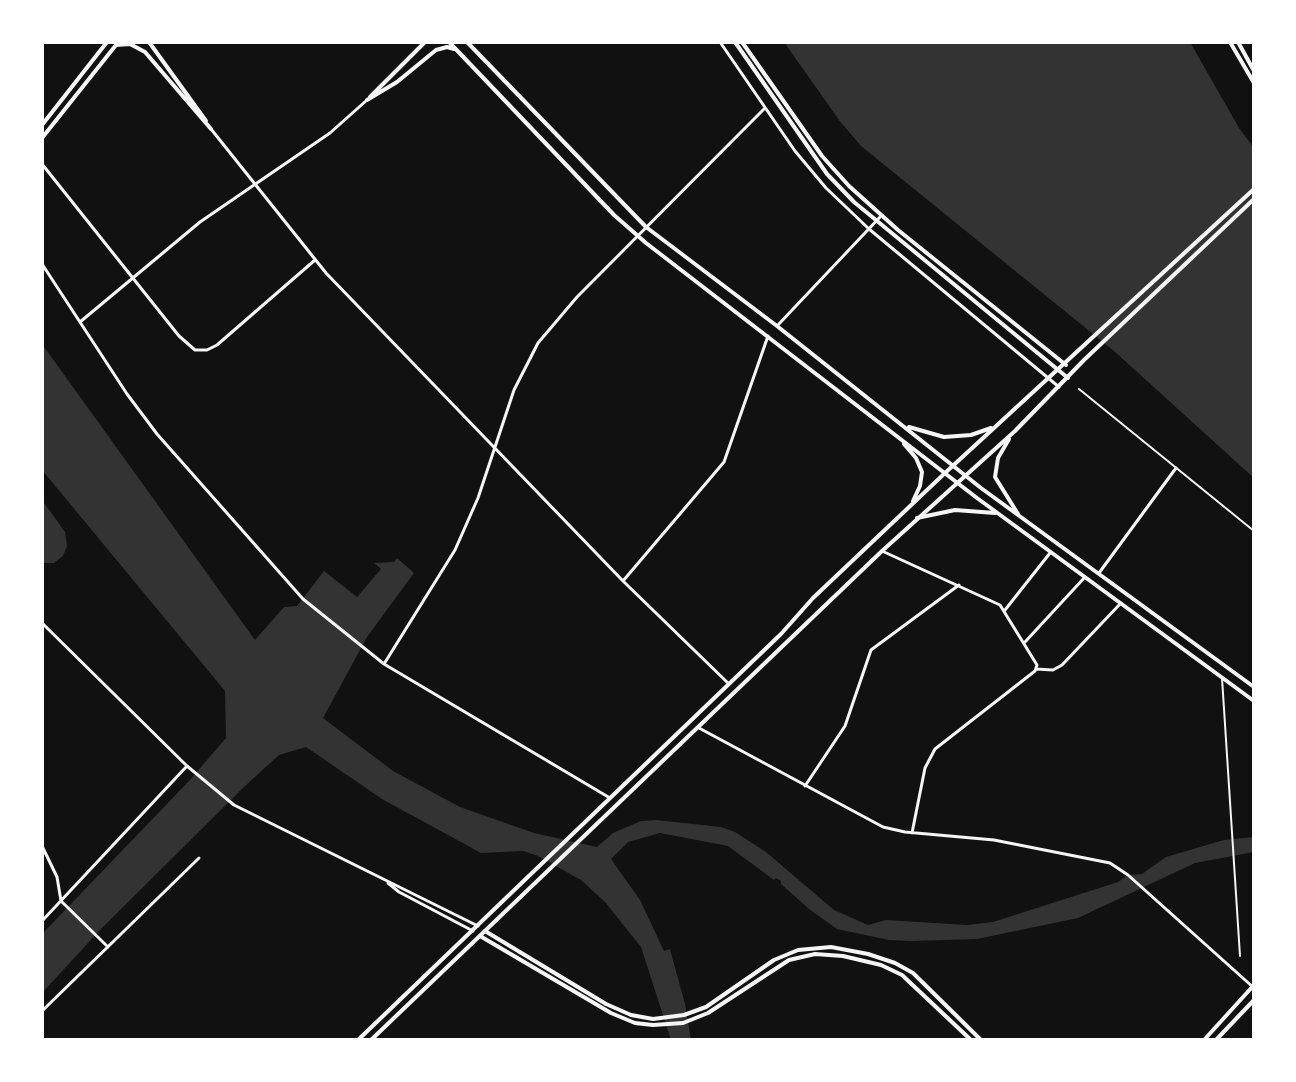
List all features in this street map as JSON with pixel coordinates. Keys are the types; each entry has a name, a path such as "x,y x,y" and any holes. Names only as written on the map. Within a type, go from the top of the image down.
{"main road":[{"path":"42,125 107,42"},
{"path":"149,42 211,129"},
{"path":"367,100 425,42"},
{"path":"449,42 606,207 638,237 1002,517 1254,701"},
{"path":"467,42 646,227 904,425 965,476 1254,687"},
{"path":"735,42 827,174 876,222 1068,378"},
{"path":"742,42 822,156 849,186 881,216 1066,365"},
{"path":"1230,42 1254,83"},
{"path":"1238,42 1254,71"},
{"path":"42,138 117,43 130,45 145,52 211,129"},
{"path":"367,100 397,82 439,48 447,47 458,51"},
{"path":"410,57 418,57 417,65"},
{"path":"358,1040 781,634 813,598 952,466 1066,365 1254,189"},
{"path":"371,1040 916,518 1015,431 1084,360 1254,199"},
{"path":"904,425 936,436 955,437 986,431 1004,419"},
{"path":"1015,431 998,458 995,477 1000,490 1021,518"},
{"path":"896,434 916,458 921,468 920,486 908,508"},
{"path":"916,518 968,510 989,512 1002,517"},
{"path":"478,926 606,1004 631,1015 653,1019 692,1013 711,1004 779,957 803,948 831,947 878,957 903,966 981,1040"},
{"path":"473,931 611,1013 635,1023 653,1026 693,1020 721,1006 783,963 809,955 831,954 881,965 902,975 971,1040"},
{"path":"1204,1040 1253,987"},
{"path":"1216,1040 1254,1000"}],"street":[{"path":"720,42 816,177 869,229 1060,387"},
{"path":"81,322 200,222 330,133 367,100"},
{"path":"384,664 455,550 478,498 514,390 538,343 570,305 765,108"},
{"path":"211,129 315,260 623,581 729,684"},
{"path":"42,164 187,345 200,351 217,345 315,260"},
{"path":"777,326 881,216"},
{"path":"42,264 153,429 270,564 316,610 384,664 610,798"},
{"path":"623,581 724,462 768,336"},
{"path":"1079,389 1254,531"},
{"path":"1099,573 1176,468"},
{"path":"882,551 997,603 1005,610 1024,642 1035,661 1036,669"},
{"path":"1005,610 1050,553"},
{"path":"1024,642 1085,577"},
{"path":"805,786 845,726 871,650 959,585"},
{"path":"912,833 925,768 935,749 1036,669 1053,670 1062,665 1121,603"},
{"path":"42,623 187,766 234,805 478,926"},
{"path":"1222,677 1240,956"},
{"path":"699,728 869,821 912,833 994,840 1110,863 1128,875 1253,987"},
{"path":"42,921 187,766"},
{"path":"42,846 57,877 61,901 108,947"},
{"path":"42,1011 199,858"},
{"path":"384,880 399,892 473,931"}],"shaded area":[{"path":"784,42 1190,42 1239,128 1254,148 1254,478 1114,351 861,146 839,120"},
{"path":"42,344 255,640 284,607 297,606 324,571 357,597 381,569 374,563 394,562 397,558 414,573 367,637 323,718 393,771 460,807 534,833 597,847 613,833 641,821 656,820 721,827 735,832 766,852 834,910 868,925 886,920 967,925 993,922 1118,882 1128,875 1142,874 1166,857 1224,840 1254,837 1254,852 1195,863 1078,918 977,939 911,941 889,940 837,929 809,909 781,884 781,881 776,878 774,880 728,846 660,833 628,842 611,859 640,900 664,951 670,949 685,1004 691,1040 671,1040 641,947 605,902 581,880 538,856 523,851 481,853 382,799 306,747 279,755 245,786 99,931 42,993 42,934 189,781 226,738 225,691 42,470"},
{"path":"42,500 65,532 67,546 63,556 54,563 42,563"}]}
